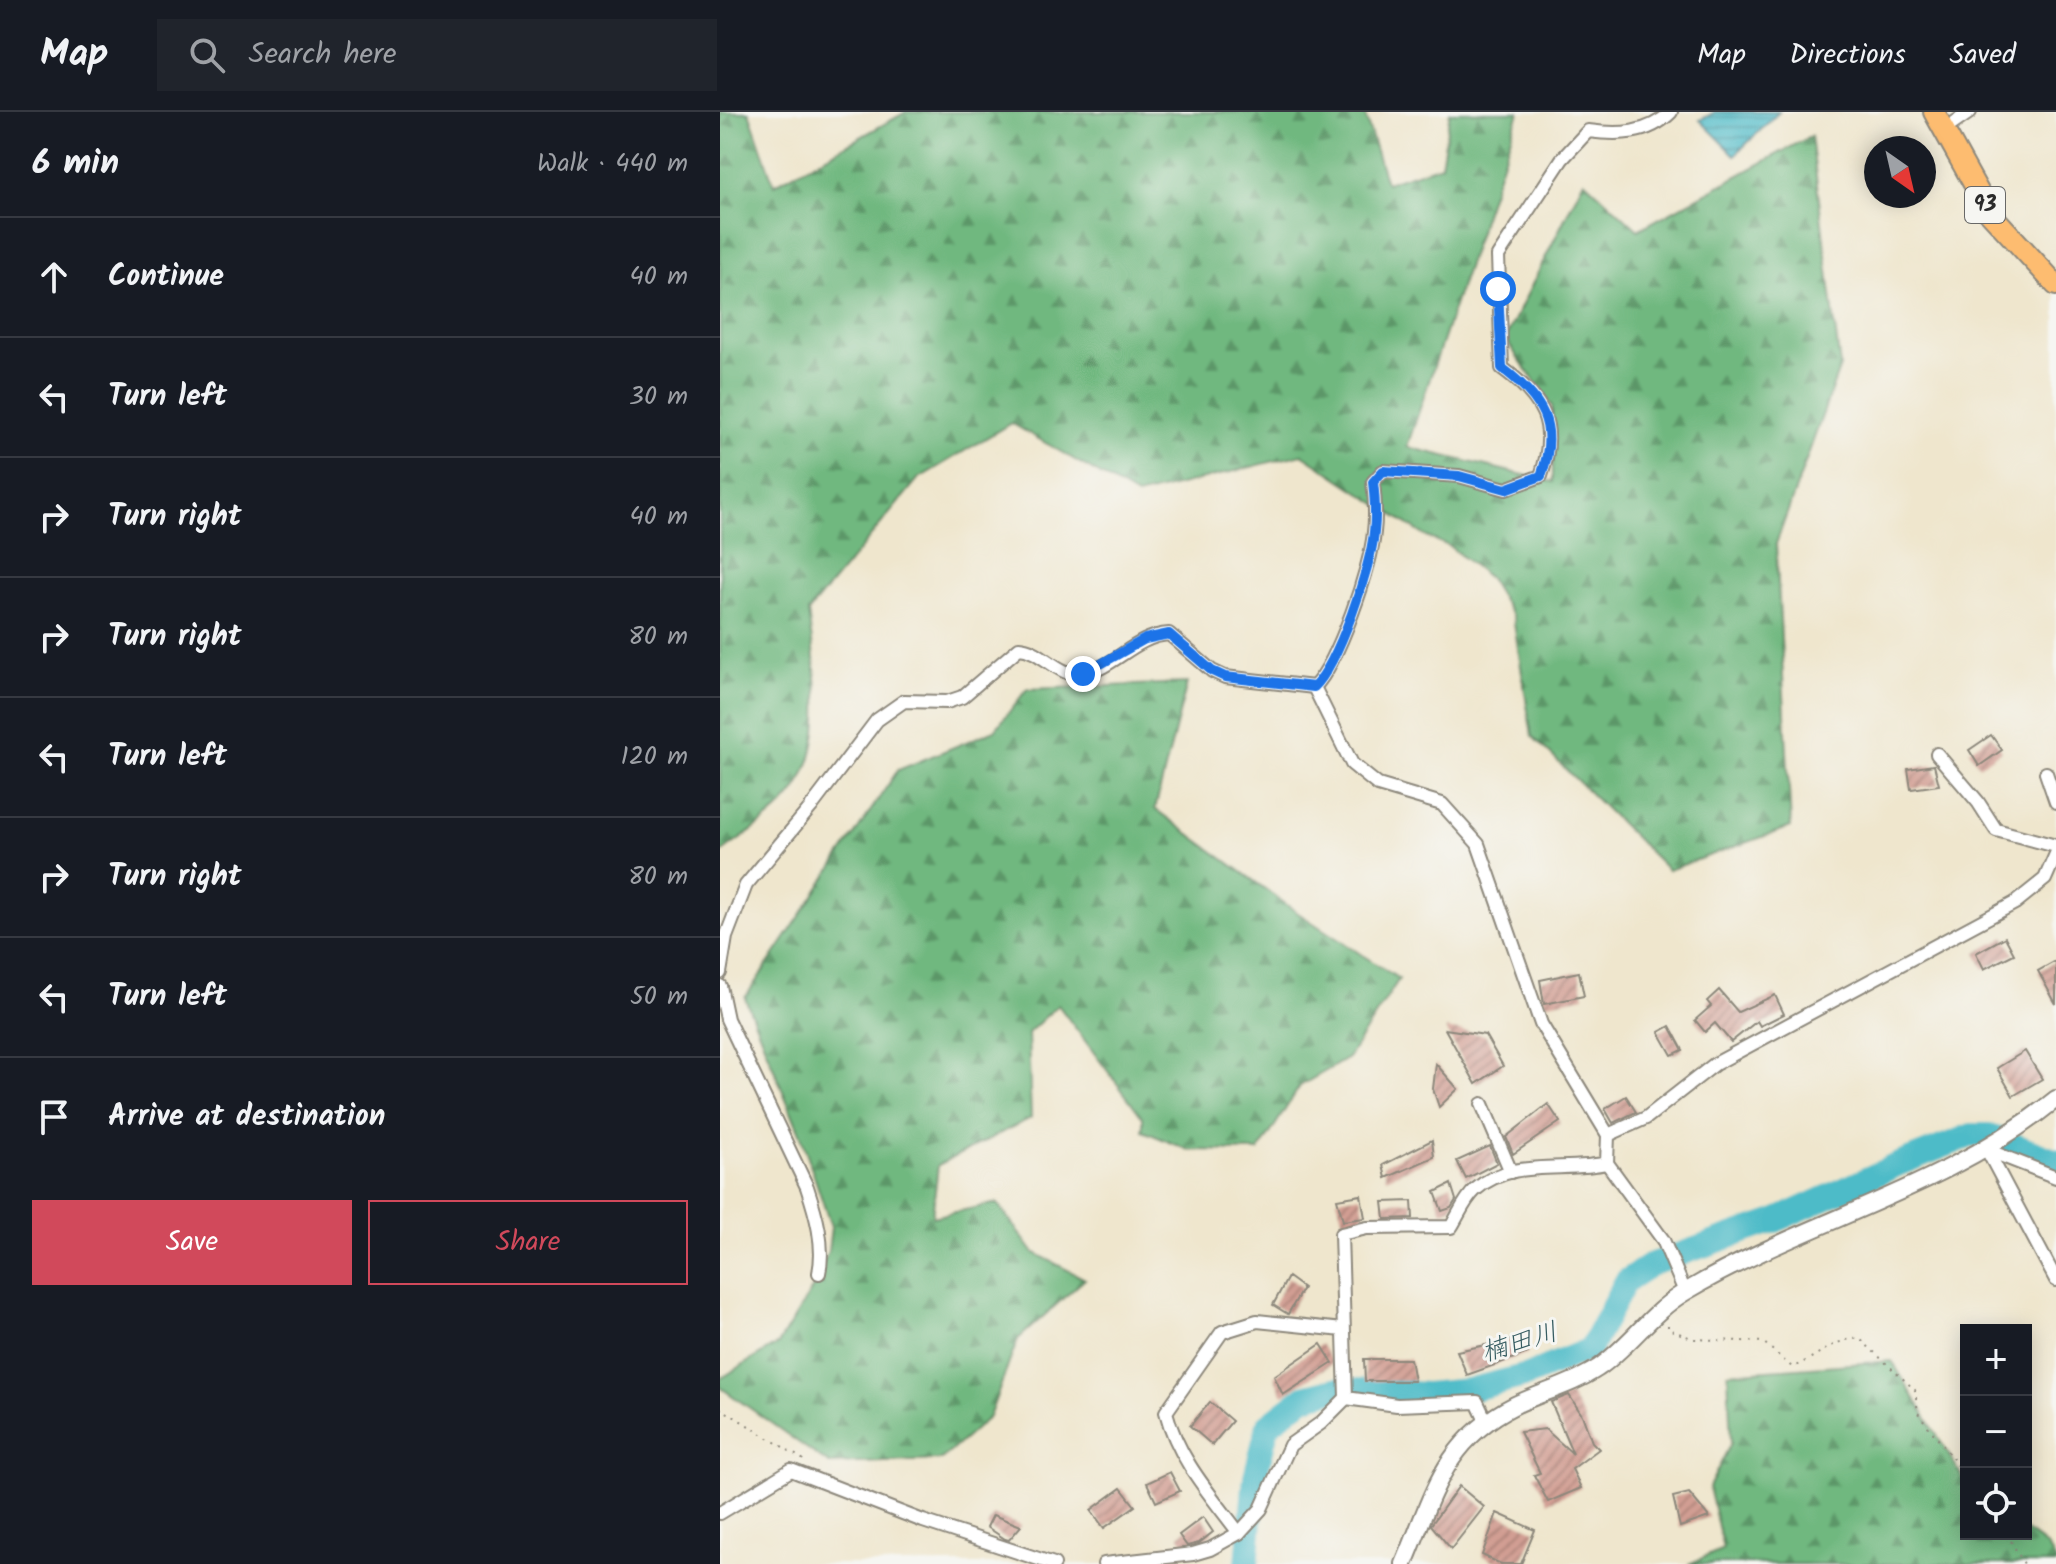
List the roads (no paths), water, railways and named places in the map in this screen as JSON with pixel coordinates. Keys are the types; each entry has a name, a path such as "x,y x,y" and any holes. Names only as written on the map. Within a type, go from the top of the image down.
{"main road":[{"name":"93","path":"1939,121 1990,213 2056,285"}],"street":[{"path":"1314,687 1326,675 1349,620 1374,535 1373,482 1383,471 1459,476 1506,489 1541,476 1549,454 1543,405 1527,387 1502,368 1498,256 1562,159 1588,131 1629,134 1661,123 1671,112"},
{"path":"1939,121 1970,112"},
{"path":"720,973 726,937 746,885 877,720 904,701 947,702 962,697 1019,648 1027,648 1064,671 1083,674 1145,639 1169,634 1212,671 1225,677 1314,687"},
{"path":"1314,687 1352,764 1378,785 1442,804 1478,844 1541,1024 1608,1135 1607,1163 1668,1252 1685,1292"},
{"path":"1937,754 1978,802 1996,830 2056,846"},
{"path":"2046,773 2056,802"},
{"path":"1608,1135 1646,1118 1728,1056 2015,903 2045,879 2056,854"},
{"path":"720,986 732,1030 807,1187 816,1215 822,1259 819,1273"},
{"path":"1404,1564 1450,1457 1486,1421 1601,1366 1667,1304 1685,1292 1987,1150 2056,1099"},
{"path":"1482,1104 1511,1172"},
{"path":"1987,1150 2056,1177"},
{"path":"1987,1150 2056,1280"},
{"path":"1104,1564 1193,1554 1239,1533 1261,1509 1290,1445 1321,1423 1345,1390 1341,1234 1367,1228 1451,1227 1474,1191 1511,1172 1565,1165 1586,1168 1607,1163"},
{"path":"1239,1533 1194,1474 1172,1437 1166,1412 1222,1332 1257,1321 1343,1330"},
{"path":"1345,1390 1397,1405 1477,1402 1486,1421"},
{"path":"720,1513 791,1470 1045,1563"}],"water":[{"path":"1715,112 1779,112 1735,155 1700,120"}],"waterway":[{"name":"楠田川","path":"1247,1564 1255,1477 1268,1425 1304,1397 1336,1389 1426,1394 1469,1390 1528,1375 1590,1349 1626,1281 1652,1264 1775,1221 1899,1164 1972,1135 1989,1135 2056,1161"}]}
